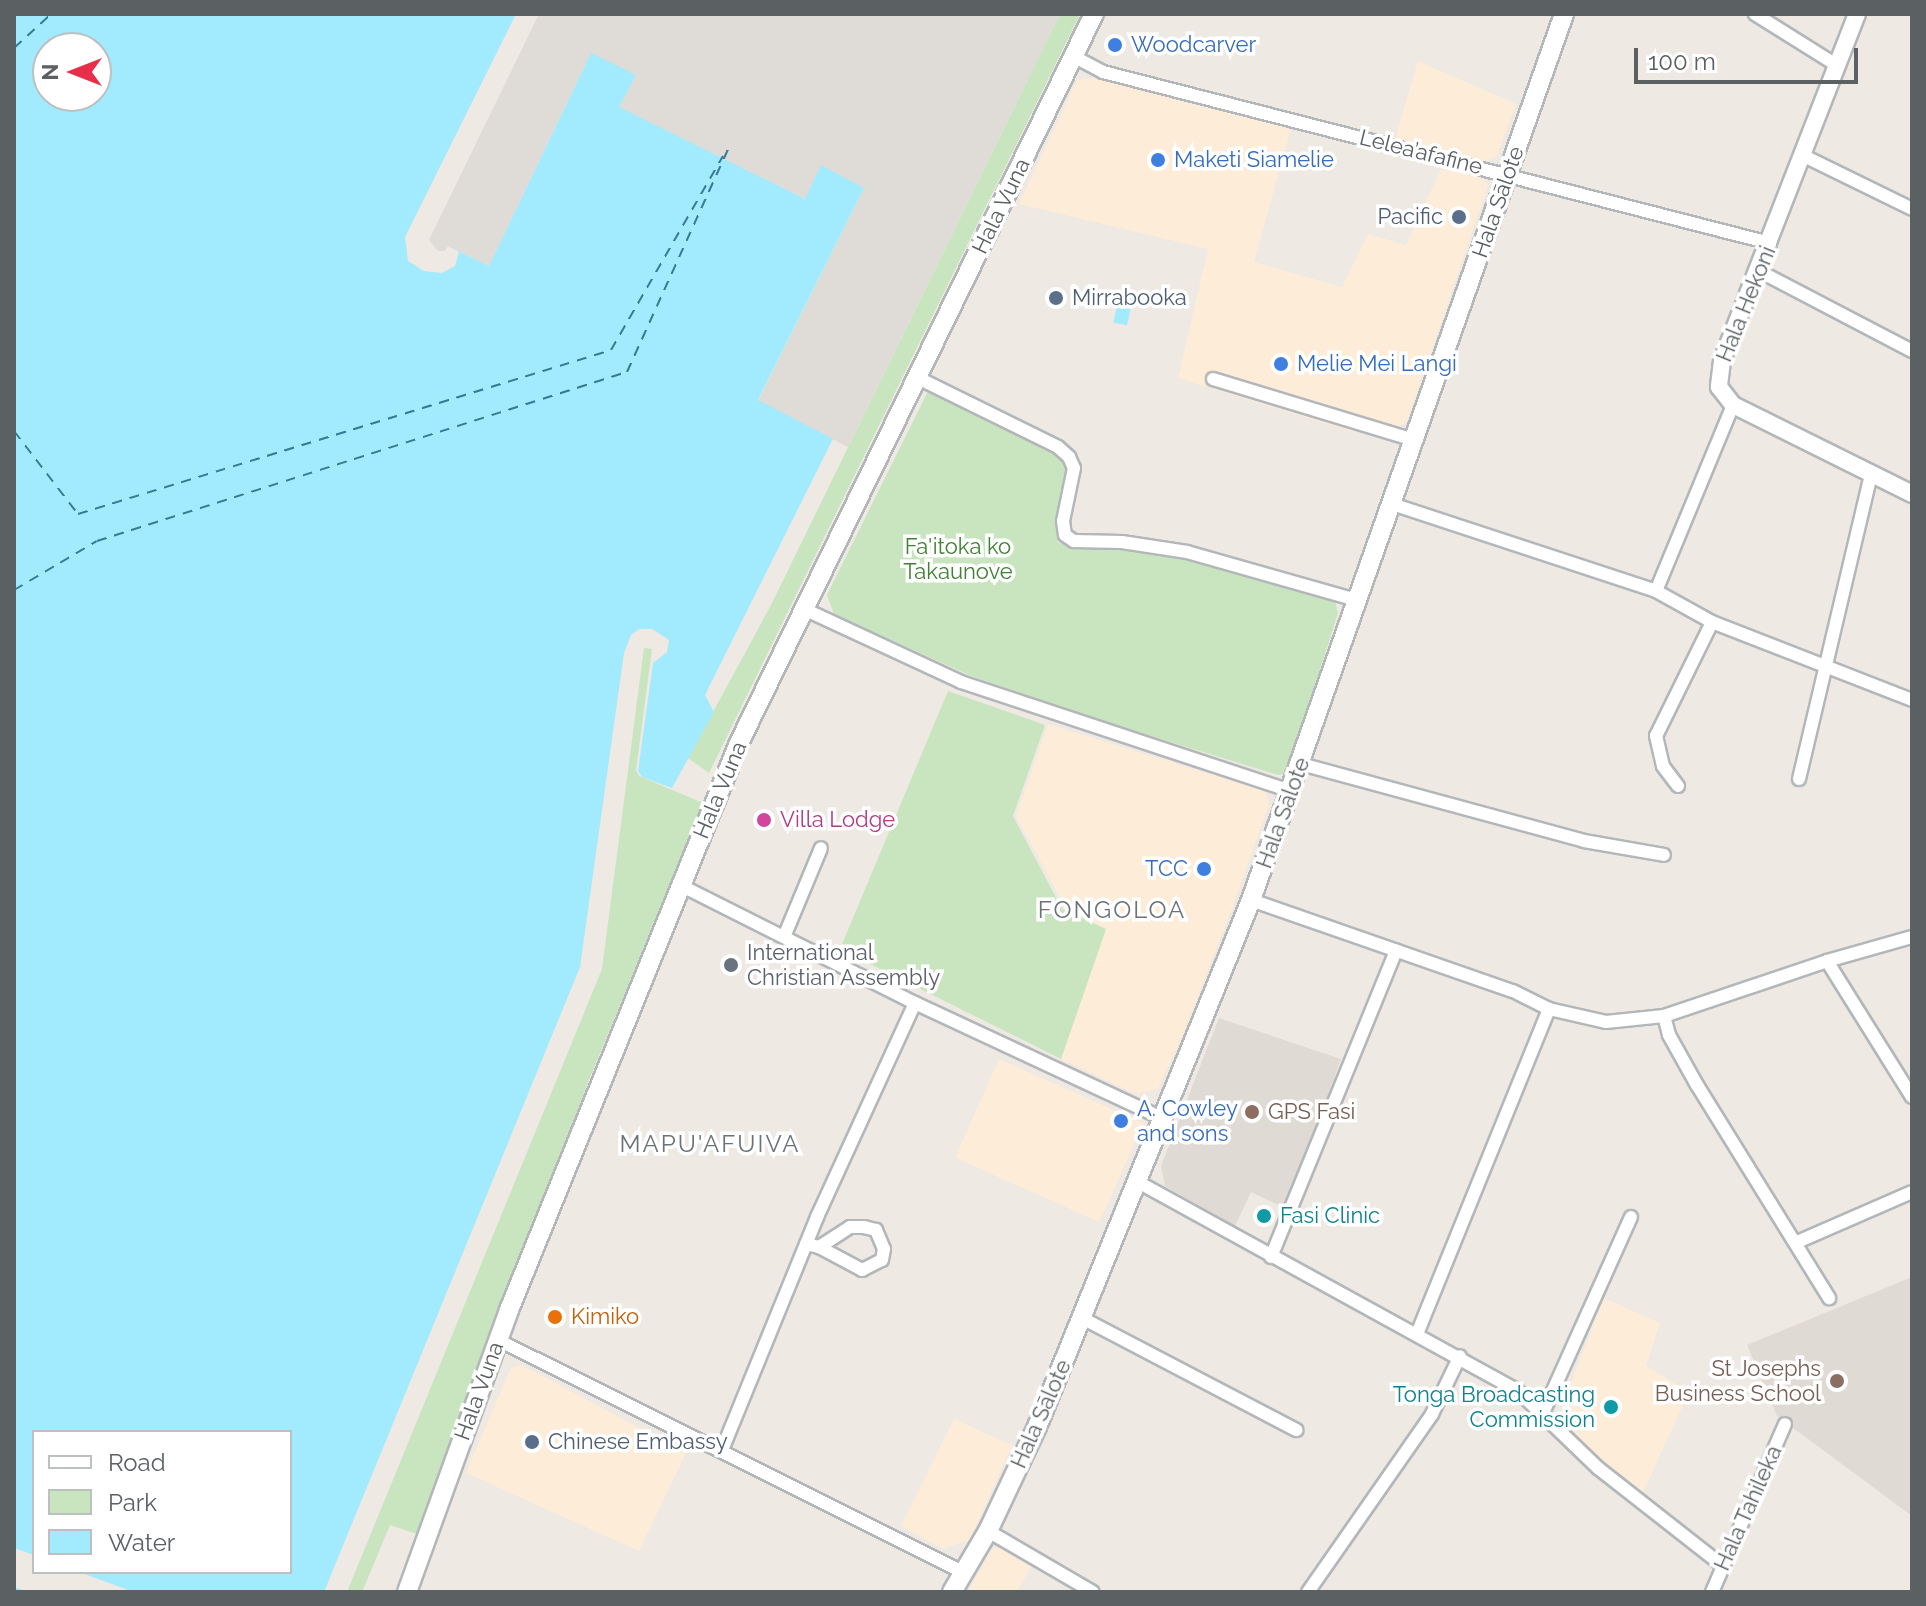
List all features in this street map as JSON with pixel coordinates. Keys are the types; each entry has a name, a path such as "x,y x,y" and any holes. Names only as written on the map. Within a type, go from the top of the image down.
{"main road":[{"name":"Hala Vuna","path":"407,1592 498,1340 739,743 1094,14"},
{"name":"Hala Sālote","path":"952,1592 988,1531 1037,1427 1251,900 1564,14"}],"street":[{"path":"1755,14 1838,66"},
{"name":"Hala Hekoni","path":"1733,405 1719,387 1719,373 1857,14"},
{"name":"Lelea’afafine","path":"1073,56 1103,72 1770,243"},
{"path":"1804,156 1912,209"},
{"path":"1759,271 1912,351"},
{"path":"918,378 1058,447 1069,457 1074,468 1063,521 1065,535 1074,541 1122,542 1187,552 1357,600"},
{"path":"1213,379 1414,440"},
{"path":"1656,591 1733,405 1912,494"},
{"path":"1799,779 1823,667 1871,475"},
{"path":"1392,504 1656,591 1712,622 1912,700"},
{"path":"804,609 961,682 1291,791"},
{"path":"1678,786 1663,766 1656,736 1712,622"},
{"path":"1301,764 1584,841 1664,855"},
{"path":"784,937 821,848"},
{"path":"680,885 915,1003 1162,1118"},
{"path":"1251,900 1513,991 1549,1009 1606,1022 1664,1016 1827,961 1912,937"},
{"path":"1271,1257 1396,951"},
{"path":"1827,961 1912,1097"},
{"path":"722,1450 915,1003"},
{"path":"1417,1334 1549,1009"},
{"path":"1664,1016 1669,1035 1697,1085 1829,1298"},
{"path":"1138,1182 1517,1390 1598,1468 1723,1566"},
{"path":"1797,1242 1912,1192"},
{"path":"1542,1415 1631,1217"},
{"path":"850,1227 864,1227 876,1230 884,1249 882,1260 862,1270 812,1246 850,1227"},
{"path":"1082,1318 1296,1430"},
{"path":"498,1340 963,1572"},
{"path":"1308,1592 1432,1414 1460,1356"},
{"name":"Hala Tahileka","path":"1712,1592 1785,1424"},
{"path":"988,1531 1093,1592"}],"shaded area":[{"path":"535,14 1060,14 848,447 758,401 864,188 821,166 805,199 618,107 591,53 489,266 452,248 447,255 429,250 428,232"},
{"path":"1418,61 1516,104 1497,156 1483,163 1395,139"},
{"path":"1093,78 1291,129 1254,262 1342,287 1368,234 1406,245 1441,169 1483,178 1488,186 1407,422 1396,427 1359,416 1354,432 1178,378 1208,249 1019,204 1077,80"},
{"path":"1048,724 1265,791 1269,804 1184,1032 1158,1089 1136,1094 1061,1059 1106,929 1065,907 1016,816"},
{"name":"GPS Fasi","path":"1219,1018 1341,1059 1287,1209 1251,1192 1235,1226 1165,1186 1161,1166"},
{"path":"999,1059 1143,1123 1099,1222 955,1158"},
{"name":"St Josephs Business School","path":"1912,1277 1912,1516 1777,1416 1747,1345"},
{"path":"1604,1298 1660,1323 1646,1366 1689,1392 1643,1492 1599,1457 1561,1420 1564,1401"},
{"path":"522,1365 686,1453 639,1551 466,1473 511,1368"},
{"path":"954,1419 1012,1445 970,1540 943,1549 901,1526"},
{"path":"999,1547 1032,1565 1017,1592 968,1592 991,1550"}],"green space":[{"path":"1060,14 1080,14 709,773 688,758 771,605"},
{"name":"Fa'itoka ko Takaunove","path":"929,389 1061,455 1067,470 1057,531 1058,543 1149,553 1231,569 1335,601 1338,613 1287,773 1278,775 1086,716 969,675 834,614 827,595"},
{"path":"644,648 652,649 636,770 639,776 703,803 589,1080 417,1534 390,1525 362,1592 347,1592 602,969"},
{"path":"948,691 1045,725 1013,816 1062,909 1106,929 1061,1059 840,949"}],"water":[{"path":"14,14 535,14 425,240 436,255 452,248 489,266 591,53 636,75 619,107 805,199 821,165 864,188 758,400 833,439 705,695 714,712 672,788 642,777 638,771 653,663 667,652 669,640 652,629 639,629 631,635 624,653 580,967 324,1592 14,1592"},
{"path":"1119,296 1133,299 1127,325 1113,322"}],"pier":[{"path":"516,14 539,14 429,240 438,251 445,251 448,246 459,252 455,266 442,273 424,271 408,261 405,237"},
{"path":"14,1548 32,1554 32,1574 84,1574 134,1592 28,1592 14,1587"}],"ferry route":[{"path":"14,48 51,14"},
{"path":"14,590 97,541 627,372 730,145"},
{"path":"14,431 78,514 611,350 723,156"}],"place":[{"name":"Woodcarver","path":"1115,45"},
{"name":"Maketi Siamelie","path":"1158,160"},
{"name":"Pacific","path":"1459,217"},
{"name":"Mirrabooka","path":"1056,298"},
{"name":"Melie Mei Langi","path":"1281,364"},
{"name":"Villa Lodge","path":"764,820"},
{"name":"TCC","path":"1204,869"},
{"name":"International Christian Assembly","path":"731,965"},
{"name":"GPS Fasi","path":"1252,1112"},
{"name":"A. Cowley and sons","path":"1121,1121"},
{"name":"Fasi Clinic","path":"1264,1216"},
{"name":"Kimiko","path":"555,1317"},
{"name":"St Josephs Business School","path":"1837,1381"},
{"name":"Tonga Broadcasting Commission","path":"1611,1407"},
{"name":"Chinese Embassy","path":"532,1442"}],"district":[{"name":"FONGOLOA","path":"1112,910"},
{"name":"MAPU'AFUIVA","path":"710,1144"}]}
